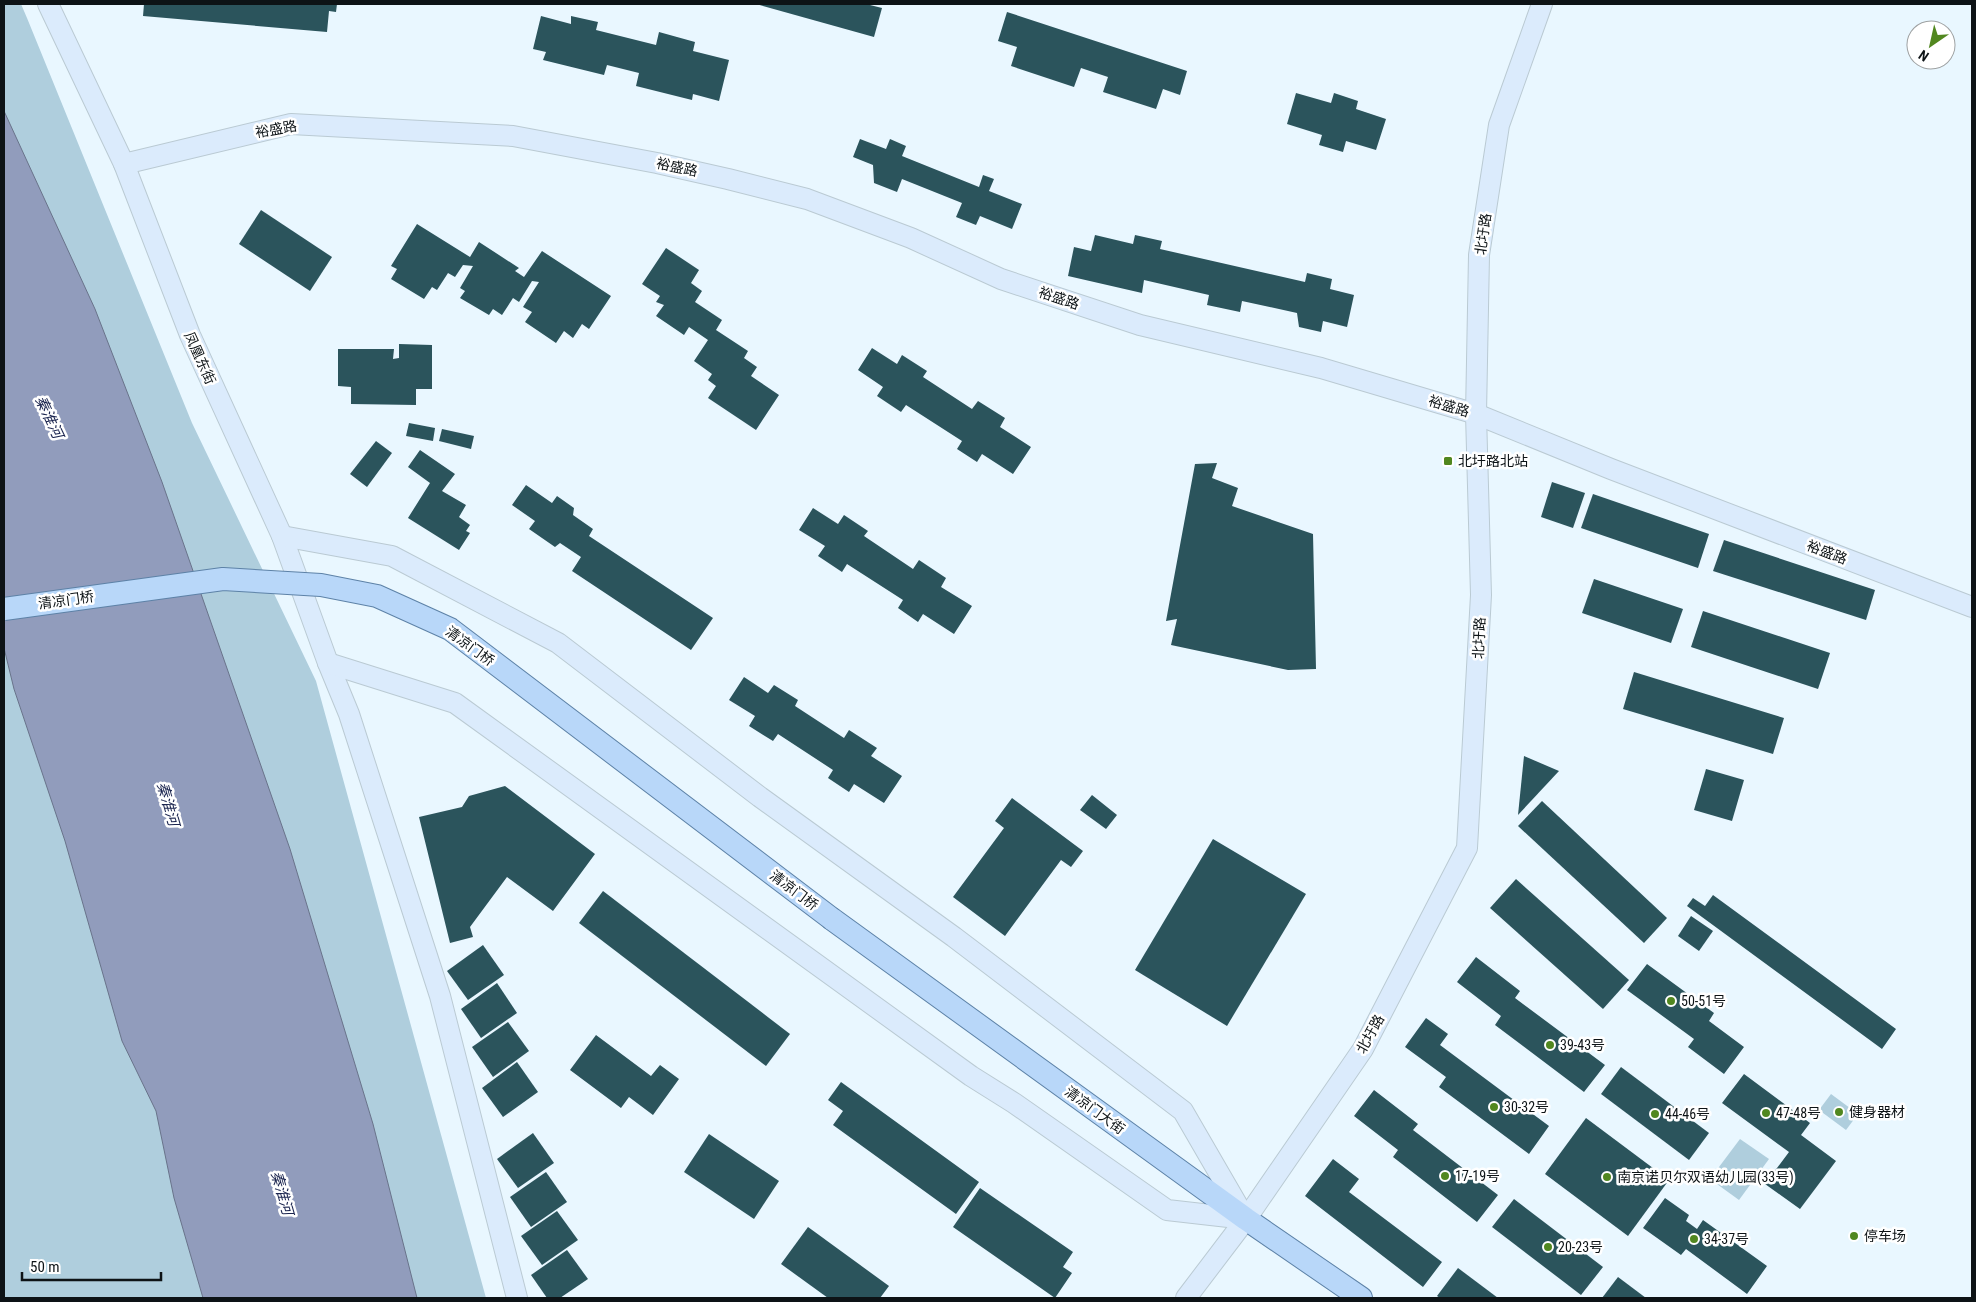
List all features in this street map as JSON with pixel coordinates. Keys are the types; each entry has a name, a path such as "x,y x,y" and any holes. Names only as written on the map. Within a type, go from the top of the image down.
{"main road":[{"name":"清凉门桥","path":"4,609 223,579 321,585 377,596 450,629 832,919"},
{"name":"清凉门大街","path":"832,919 1246,1219 1361,1298"}],"street":[{"name":"凤凰东街","path":"48,4 124,164 190,335 282,536 328,663 349,714 440,996 518,1298"},
{"name":"北圩路","path":"1186,1298 1246,1219 1363,1049 1467,848 1481,595 1476,414 1479,255 1499,125 1542,4"},
{"name":"裕盛路","path":"124,164 291,124 513,136 657,163 806,199 911,238 1002,279 1140,325 1321,368 1476,414 1620,473 1972,608"},
{"path":"282,536 392,556 558,643 753,791 954,937 1183,1110 1246,1219"},
{"path":"328,663 455,703 971,1076 1014,1103 1167,1210 1246,1219"}],"shaded area":[{"path":"4,4 21,4 192,423 316,681 486,1298 4,1298"},
{"name":"健身器材","path":"1831,1094 1858,1114 1846,1130 1819,1110"},
{"path":"1740,1139 1769,1159 1739,1200 1710,1179"}],"water":[{"name":"秦淮河","path":"4,111 95,309 162,482 290,849 373,1124 417,1298 203,1298 174,1198 156,1111 122,1041 65,841 14,689 4,648"}],"building":[{"path":"144,4 337,4 336,12 329,11 327,32 143,16"},
{"path":"756,4 866,4 882,8 874,37"},
{"path":"1007,12 1187,71 1180,95 1163,89 1156,109 1103,92 1108,77 1081,68 1074,87 1011,66 1017,47 998,41"},
{"path":"541,16 571,24 571,16 598,22 596,30 656,45 659,32 695,42 693,51 729,60 719,101 693,94 692,100 636,86 639,73 607,65 604,75 543,60 546,52 533,49"},
{"path":"1296,93 1331,103 1334,93 1358,101 1356,109 1386,119 1376,150 1346,141 1343,152 1319,145 1322,135 1287,124"},
{"path":"860,139 886,149 890,139 906,146 902,156 979,187 983,175 994,179 989,191 1022,204 1012,229 980,216 976,225 956,217 962,203 902,179 897,192 874,183 873,165 853,157"},
{"path":"261,210 332,257 310,291 239,244"},
{"path":"417,224 470,257 479,242 519,268 515,271 524,277 542,251 611,296 589,329 582,324 573,338 564,331 556,343 525,322 532,312 523,307 539,282 532,281 519,302 513,298 502,315 493,309 489,315 460,298 465,291 460,288 473,266 463,265 455,277 448,273 437,290 432,287 424,299 391,279 397,269 391,266"},
{"path":"1095,235 1133,244 1135,235 1162,241 1160,249 1305,282 1307,273 1332,279 1330,289 1354,295 1347,327 1323,321 1321,332 1299,327 1297,313 1242,301 1240,312 1207,305 1209,295 1144,280 1142,293 1068,276 1074,247 1091,251"},
{"path":"666,248 699,270 691,283 702,291 695,302 722,320 716,330 748,351 744,358 757,367 751,376 779,395 756,430 708,398 716,386 708,380 712,374 694,361 708,340 689,327 684,335 656,316 664,305 656,302 660,296 642,284"},
{"path":"399,344 432,345 432,389 416,389 416,405 351,404 351,387 338,386 338,349 394,349 393,359 399,358"},
{"path":"872,348 897,364 902,355 927,371 923,377 972,409 978,401 1005,418 1000,427 1031,447 1013,474 982,454 977,462 957,449 962,441 906,405 901,412 877,396 883,387 858,370"},
{"path":"409,423 435,428 433,441 406,436"},
{"path":"442,429 474,436 471,449 439,441"},
{"path":"376,441 392,453 367,487 350,474"},
{"path":"420,450 455,474 442,491 466,505 459,517 470,525 466,531 470,533 459,550 408,518 430,483 408,467"},
{"path":"1217,463 1212,478 1238,488 1232,506 1313,534 1316,669 1288,670 1171,645 1177,619 1166,621 1195,464"},
{"path":"1552,482 1585,493 1573,528 1541,517"},
{"path":"526,485 552,503 557,496 574,508 573,515 593,529 589,536 713,618 691,650 572,571 581,557 560,543 555,547 529,529 535,521 512,505"},
{"path":"1593,494 1709,534 1698,568 1581,528"},
{"path":"813,508 838,524 844,515 868,531 864,536 913,569 919,560 946,578 941,587 972,606 954,634 923,614 918,622 898,608 903,600 847,564 842,572 818,556 825,546 799,530"},
{"path":"1724,540 1875,590 1866,620 1713,571"},
{"path":"1594,579 1683,609 1671,643 1582,613"},
{"path":"1703,611 1830,653 1818,689 1691,647"},
{"path":"1634,672 1784,718 1773,754 1623,709"},
{"path":"744,677 768,693 774,685 798,700 795,706 844,738 849,730 877,748 871,756 902,776 884,803 854,784 849,792 828,778 833,770 778,734 773,741 749,726 755,716 729,700"},
{"path":"1524,756 1559,771 1518,815"},
{"path":"1706,769 1744,780 1732,821 1694,810"},
{"path":"505,786 595,854 553,911 507,877 470,927 473,937 450,943 419,817 462,807 469,796"},
{"path":"1092,795 1117,815 1106,829 1080,810"},
{"path":"1012,798 1083,851 1071,867 1061,860 1005,936 953,897 1004,828 995,821"},
{"path":"1542,801 1667,918 1644,943 1518,826"},
{"path":"1213,839 1306,894 1227,1026 1135,970"},
{"path":"1516,879 1629,980 1603,1009 1490,908"},
{"path":"603,891 790,1034 766,1066 579,923"},
{"path":"1713,895 1896,1029 1882,1049 1687,906 1693,898 1705,906"},
{"path":"1691,916 1713,931 1699,951 1678,936"},
{"path":"483,945 504,975 468,1000 447,971"},
{"name":"39-43号","path":"1476,957 1520,991 1515,998 1605,1065 1584,1092 1495,1025 1501,1016 1457,982"},
{"name":"50-51号","path":"1647,964 1714,1013 1709,1021 1744,1047 1724,1074 1688,1047 1694,1039 1627,990"},
{"path":"497,983 517,1013 481,1038 461,1009"},
{"name":"30-32号","path":"1426,1018 1448,1034 1440,1045 1549,1126 1529,1154 1439,1087 1446,1077 1405,1047"},
{"path":"508,1022 529,1051 493,1077 472,1047"},
{"path":"596,1035 651,1076 660,1065 679,1079 653,1115 629,1097 621,1108 570,1070"},
{"path":"517,1062 538,1092 503,1117 482,1088"},
{"name":"44-46号","path":"1621,1067 1709,1133 1689,1160 1601,1094"},
{"path":"1744,1074 1810,1123 1801,1135 1836,1161 1800,1209 1765,1184 1789,1152 1722,1103"},
{"path":"841,1082 979,1182 956,1214 833,1125 843,1111 828,1100"},
{"name":"17-19号","path":"1374,1090 1418,1124 1413,1130 1498,1195 1477,1222 1393,1157 1398,1150 1354,1116"},
{"name":"南京诺贝尔双语幼儿园(33号)","path":"1586,1118 1669,1180 1628,1236 1545,1174"},
{"path":"533,1133 554,1163 518,1188 497,1159"},
{"path":"709,1134 779,1181 754,1219 684,1172"},
{"path":"1333,1159 1359,1179 1349,1192 1442,1262 1423,1287 1305,1196"},
{"path":"546,1172 567,1202 531,1227 510,1197"},
{"path":"980,1188 1073,1252 1063,1267 1072,1273 1055,1298 953,1227"},
{"name":"34-37号","path":"1665,1198 1689,1215 1686,1221 1697,1229 1703,1220 1767,1266 1747,1294 1686,1249 1681,1255 1643,1228"},
{"name":"20-23号","path":"1514,1199 1603,1267 1581,1295 1492,1227"},
{"path":"557,1211 578,1240 542,1265 521,1236"},
{"path":"808,1227 889,1286 880,1298 828,1298 781,1264"},
{"path":"567,1250 588,1279 560,1298 547,1298 531,1275"},
{"path":"1458,1268 1498,1298 1440,1298 1437,1296"},
{"path":"1618,1277 1646,1298 1602,1298"}],"place":[{"name":"北圩路北站","path":"1448,461"},
{"name":"50-51号","path":"1671,1001"},
{"name":"39-43号","path":"1550,1045"},
{"name":"30-32号","path":"1494,1107"},
{"name":"健身器材","path":"1839,1112"},
{"name":"47-48号","path":"1766,1113"},
{"name":"44-46号","path":"1655,1114"},
{"name":"17-19号","path":"1445,1176"},
{"name":"南京诺贝尔双语幼儿园(33号)","path":"1607,1177"},
{"name":"停车场","path":"1854,1236"},
{"name":"34-37号","path":"1694,1239"},
{"name":"20-23号","path":"1548,1247"}]}
